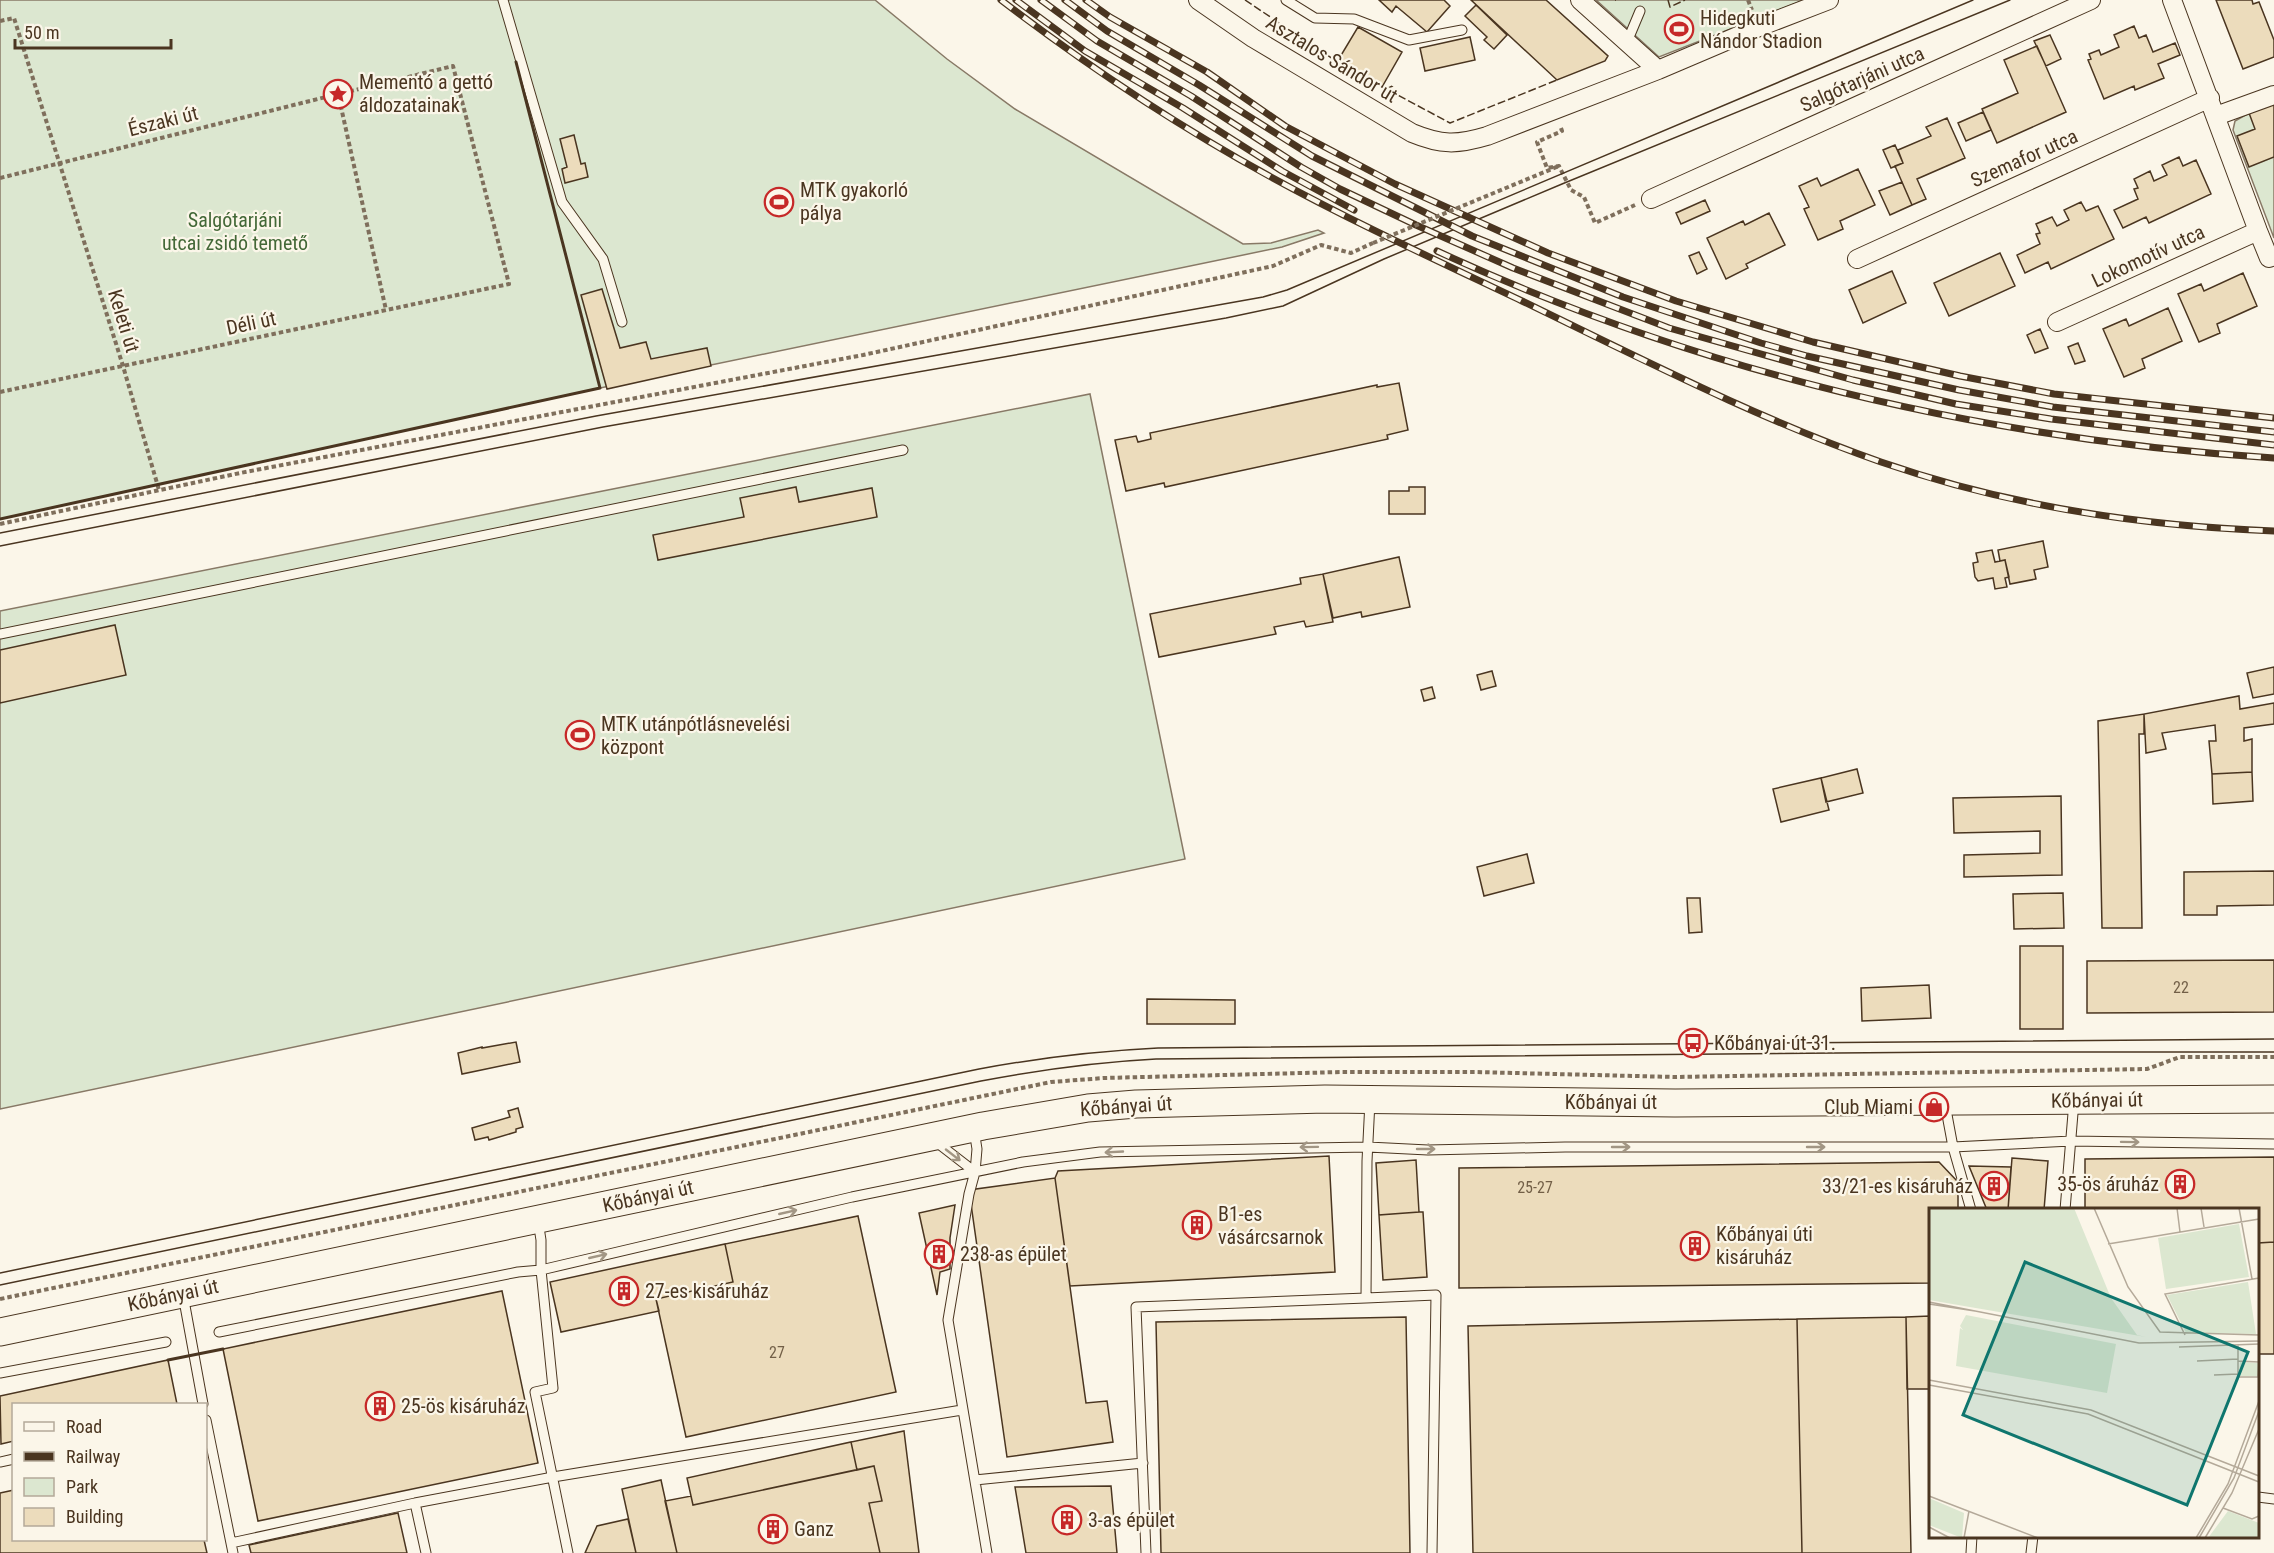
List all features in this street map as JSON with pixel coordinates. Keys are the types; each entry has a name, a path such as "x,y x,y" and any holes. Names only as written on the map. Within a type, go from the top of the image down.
{"main road":[{"name":"Kőbányai út","path":"0,1332 974,1128 1051,1113 1136,1104 1325,1098 1664,1103 2274,1099"}],"street":[{"name":"Asztalos Sándor út","path":"1197,0 1253,38 1412,133 1431,141 1450,144 1468,142 1487,136 1658,70"},
{"path":"1580,0 1658,70 1830,0"},
{"name":"Salgótarjáni utca","path":"1651,199 2091,0"},
{"path":"2172,0 2258,231 2269,258 2274,256"},
{"path":"2216,116 2274,94"},
{"name":"Szemafor utca","path":"1857,258 2210,98"},
{"name":"Lokomotív utca","path":"2057,322 2258,231"}],"lane":[{"path":"503,0 562,202 603,259 622,322"},
{"path":"1286,0 1315,18 1354,19 1408,40 1462,30"},
{"path":"1627,42 1640,11"},
{"path":"0,634 903,450"},
{"path":"1366,1298 1370,1100"},
{"path":"1945,1101 1953,1147 1971,1208"},
{"path":"2065,1208 2074,1101"},
{"path":"974,1128 977,1149 975,1173 969,1194 948,1320 987,1553"},
{"path":"931,1137 975,1173"},
{"path":"219,1332 518,1272 541,1270 852,1197 1023,1162 1100,1152 1368,1146 1428,1150 1462,1148 1953,1147 2071,1141 2274,1144"},
{"path":"537,1219 541,1240 541,1270 553,1388 535,1392 568,1553"},
{"path":"183,1293 203,1403"},
{"path":"1146,1553 1136,1307 1436,1295 1432,1553"},
{"path":"0,1373 166,1342"},
{"path":"231,1543 415,1503 553,1477 962,1410"},
{"path":"207,1425 233,1553"},
{"path":"975,1480 1143,1463"},
{"path":"2259,1497 2274,1499"},
{"path":"415,1503 426,1553"},
{"path":"1971,1553 1972,1538"},
{"path":"2031,1553 2033,1538"}],"path":[{"name":"Keleti út","path":"0,21 14,18 123,366 159,490"},
{"name":"Északi út","path":"0,177 334,95 337,90 343,93 453,66 509,284"},
{"path":"339,98 343,93"},
{"path":"334,95 339,98 386,310"},
{"path":"1559,166 1547,168 1537,142 1562,131"},
{"path":"1559,166 1571,190 1584,197 1595,223 1651,199"},
{"path":"0,524 159,490 874,352 1273,266 1321,245 1351,253 1559,166"},
{"name":"Déli út","path":"0,392 509,284"},
{"path":"2147,1069 2180,1057 2274,1058"}],"green space":[{"name":"Salgótarjáni utcai zsidó temető","path":"0,0 875,0 947,59 1015,109 1243,244 1271,243 1318,230 1324,233 1282,247 600,388 0,519"},
{"name":"Hidegkuti Nándor Stadion","path":"1596,0 1804,0 1659,57"},
{"path":"2274,103 2274,238 2233,130 2235,121"},
{"name":"MTK utánpótlásnevelési központ","path":"1090,394 1185,859 0,1109 0,611"}],"building":[{"path":"1379,0 1444,0 1450,6 1427,32 1396,6 1392,12"},
{"path":"1471,0 1546,0 1608,56 1605,61 1557,80"},
{"path":"2216,0 2252,0 2253,4 2259,2 2274,40 2274,57 2243,69"},
{"path":"1476,5 1507,35 1494,49 1484,40 1487,37 1465,16"},
{"path":"2134,26 2139,38 2146,35 2153,52 2175,43 2180,55 2158,64 2164,78 2135,90 2134,86 2104,99 2088,60 2091,59 2089,54 2099,50 2101,55 2119,47 2114,35"},
{"path":"1358,27 1402,52 1382,87 1337,62"},
{"path":"2050,35 2061,59 2046,66 2034,41"},
{"path":"1470,37 1475,60 1425,71 1420,48"},
{"path":"2037,46 2066,112 1997,143 1982,109 2018,93 2004,60"},
{"path":"2274,103 2274,157 2249,167 2237,136 2255,129 2249,113"},
{"path":"1983,112 1991,130 1966,141 1958,123"},
{"path":"1947,118 1965,158 1917,179 1926,199 1912,205 1895,166 1903,163 1898,150 1931,136 1926,127"},
{"path":"574,135 581,164 585,163 588,177 565,183 562,169 567,167 560,139"},
{"path":"1895,145 1903,163 1891,168 1883,150"},
{"path":"2179,157 2183,166 2196,160 2211,194 2149,223 2146,217 2123,228 2114,210 2138,199 2134,189 2138,188 2134,179 2150,171 2154,181 2167,175 2162,165"},
{"path":"1858,169 1875,205 1840,221 1843,229 1818,240 1804,209 1809,207 1799,186 1817,178 1821,186"},
{"path":"1902,182 1912,205 1890,215 1879,191"},
{"path":"1705,200 1710,211 1681,224 1676,213"},
{"path":"2081,202 2086,211 2098,206 2114,239 2051,269 2048,262 2025,273 2017,255 2040,244 2036,234 2040,233 2036,224 2052,217 2057,226 2069,220 2064,210"},
{"path":"1769,213 1785,245 1746,264 1748,268 1726,279 1707,238 1743,221 1745,225"},
{"path":"1699,252 1707,269 1697,274 1689,256"},
{"path":"2000,253 2015,286 1949,316 1934,283"},
{"path":"1892,271 1906,303 1863,323 1849,290"},
{"path":"2243,273 2257,306 2217,324 2220,333 2199,342 2178,294 2201,284 2204,291"},
{"path":"602,289 620,348 646,342 651,359 707,348 711,366 607,389 581,295"},
{"path":"2168,308 2182,341 2142,359 2145,368 2124,377 2103,329 2126,319 2129,326"},
{"path":"2040,329 2048,348 2035,353 2027,335"},
{"path":"2078,343 2085,361 2075,364 2068,347"},
{"path":"1399,383 1408,430 1387,435 1388,439 1165,487 1164,483 1126,491 1115,440 1136,436 1138,442 1151,439 1150,433 1377,385 1377,387"},
{"path":"796,487 799,502 872,488 877,517 658,560 653,535 744,517 740,498"},
{"path":"1409,487 1425,487 1425,514 1389,514 1389,491 1409,491"},
{"path":"2043,541 2048,567 2034,570 2036,579 2010,584 2005,560 2000,561 1998,550"},
{"path":"1992,550 1995,562 2005,560 2009,577 2005,578 2007,587 1995,589 1993,578 1978,581 1975,577 1973,563 1978,562 1976,553"},
{"path":"1399,557 1410,607 1362,617 1361,612 1333,618 1323,574"},
{"path":"1323,574 1333,622 1306,627 1304,621 1274,627 1276,634 1159,657 1150,614 1301,584 1300,578"},
{"path":"115,625 126,675 0,703 0,650"},
{"path":"2274,667 2274,694 2253,698 2247,673"},
{"path":"1492,671 1496,686 1481,690 1477,675"},
{"path":"1432,687 1435,698 1424,701 1421,690"},
{"path":"2239,696 2240,709 2274,703 2274,724 2244,728 2244,741 2252,739 2252,772 2212,774 2209,741 2216,741 2215,725 2162,733 2166,749 2146,753 2144,714"},
{"path":"2144,714 2144,734 2139,734 2142,928 2102,928 2098,721"},
{"path":"1857,769 1863,793 1826,802 1821,778"},
{"path":"2252,772 2253,801 2213,804 2212,774"},
{"path":"1821,778 1829,810 1781,822 1773,789"},
{"path":"2061,796 2062,875 1964,877 1964,855 2040,853 2040,831 1954,833 1953,798"},
{"path":"1527,854 1534,883 1484,896 1477,867"},
{"path":"2274,871 2274,905 2217,906 2217,915 2184,915 2184,872"},
{"path":"2063,893 2064,928 2014,929 2013,894"},
{"path":"1687,898 1700,898 1702,932 1689,933"},
{"path":"2020,946 2063,946 2063,1029 2020,1029"},
{"path":"2274,960 2274,1012 2087,1013 2087,961"},
{"path":"1929,985 1931,1018 1862,1021 1861,988"},
{"path":"1147,999 1235,1000 1235,1024 1147,1024"},
{"path":"516,1042 520,1062 462,1074 458,1053"},
{"path":"518,1108 523,1127 516,1129 516,1132 489,1140 488,1137 475,1140 472,1128 510,1117 508,1111"},
{"name":"B1-es vásárcsarnok","path":"1329,1156 1335,1272 1070,1286 1055,1178 1058,1171"},
{"name":"35-ös áruház","path":"2274,1157 2274,1242 2259,1243 2259,1208 2085,1208 2085,1159"},
{"path":"2012,1158 2048,1161 2044,1208 2008,1208"},
{"path":"1416,1160 1419,1212 1379,1215 1376,1163"},
{"name":"Kőbányai úti kisáruház","path":"1939,1162 1958,1182 1958,1208 1929,1208 1929,1283 1459,1288 1459,1168"},
{"name":"33/21-es kisáruház","path":"1969,1166 2011,1167 2008,1208 1986,1208"},
{"path":"1055,1178 1086,1403 1107,1401 1113,1442 1007,1457 969,1190"},
{"name":"238-as épület","path":"955,1205 950,1238 950,1269 940,1272 937,1295 919,1213"},
{"path":"1423,1212 1427,1277 1383,1280 1379,1215"},
{"path":"858,1216 896,1392 686,1437 656,1299 733,1282 725,1244"},
{"path":"2274,1242 2274,1354 2259,1354 2259,1243"},
{"name":"27-es kisáruház","path":"725,1244 733,1282 656,1299 659,1311 561,1332 550,1282"},
{"name":"25-ös kisáruház","path":"502,1291 538,1463 258,1521 223,1349"},
{"path":"1929,1316 1929,1389 1907,1389 1906,1317"},
{"path":"1406,1317 1410,1553 1161,1553 1156,1322"},
{"path":"1906,1317 1911,1553 1802,1553 1797,1319"},
{"path":"1797,1319 1802,1553 1473,1553 1468,1326"},
{"path":"168,1360 177,1403 12,1403 12,1441 1,1444 0,1396"},
{"path":"904,1431 919,1553 880,1553 869,1503 882,1501 874,1466 857,1470 851,1442"},
{"path":"851,1442 857,1470 693,1505 687,1478"},
{"name":"Ganz","path":"874,1466 882,1501 869,1503 880,1553 677,1553 665,1501 691,1496 693,1505"},
{"path":"661,1480 677,1553 636,1553 622,1489"},
{"name":"3-as épület","path":"1111,1486 1117,1553 1026,1553 1015,1487"},
{"path":"12,1490 12,1541 204,1541 207,1553 0,1553 0,1493"},
{"path":"398,1513 407,1553 251,1553 249,1545"},
{"path":"628,1519 636,1553 585,1553 597,1526"}],"tram line":[{"path":"0,533 596,416 1263,297 1287,290 1973,0"},
{"path":"0,546 603,427 1226,318 1283,306 1384,259 1562,184 2010,0"},
{"path":"0,1273 979,1069 1090,1053 1158,1048 2274,1039"},
{"path":"0,1285 981,1081 1090,1064 1156,1059 1957,1052 2274,1052"}],"railway":[{"path":"1001,0 1132,93 1201,137 1271,177 1396,241 1700,387 1790,427 1881,462 1977,491 2026,502 2124,519 2274,531"},
{"path":"1016,0 1085,51 1183,108 1282,171 1354,210"},
{"path":"1041,0 1097,41 1191,96 1301,167 1340,189 1513,268 1669,328 1853,380 1956,404 2051,419 2274,445"},
{"path":"1065,0 1107,31 1312,156 1472,236 1623,297 1807,356 1959,390 2053,407 2274,432"},
{"path":"1086,0 1110,17 1207,72 1285,126 1395,184 1548,253 1676,301 1813,342 1960,376 2054,394 2274,418"},
{"path":"1437,251 1537,294 1638,332 1741,365 1846,393 1951,416 2058,435 2166,449 2274,458"}],"fence":[{"path":"1245,0 1339,63"},
{"path":"1668,0 1670,7 1685,0"},
{"path":"1379,85 1450,123 1557,80"}],"wall":[{"path":"0,519 600,388 516,62"},
{"path":"168,1360 223,1349"}],"place":[{"name":"Hidegkuti Nándor Stadion","path":"1679,29"},
{"name":"Mementó a gettó áldozatainak","path":"338,94"},
{"name":"MTK gyakorló pálya","path":"779,202"},
{"name":"MTK utánpótlásnevelési központ","path":"580,735"},
{"name":"Kőbányai út 31.","path":"1693,1043"},
{"name":"Club Miami","path":"1934,1107"},
{"name":"35-ös áruház","path":"2180,1184"},
{"name":"33/21-es kisáruház","path":"1994,1186"},
{"name":"B1-es vásárcsarnok","path":"1197,1225"},
{"name":"Kőbányai úti kisáruház","path":"1695,1246"},
{"name":"238-as épület","path":"939,1254"},
{"name":"27-es kisáruház","path":"624,1291"},
{"name":"25-ös kisáruház","path":"380,1406"},
{"name":"3-as épület","path":"1067,1520"},
{"name":"Ganz","path":"773,1529"}]}
